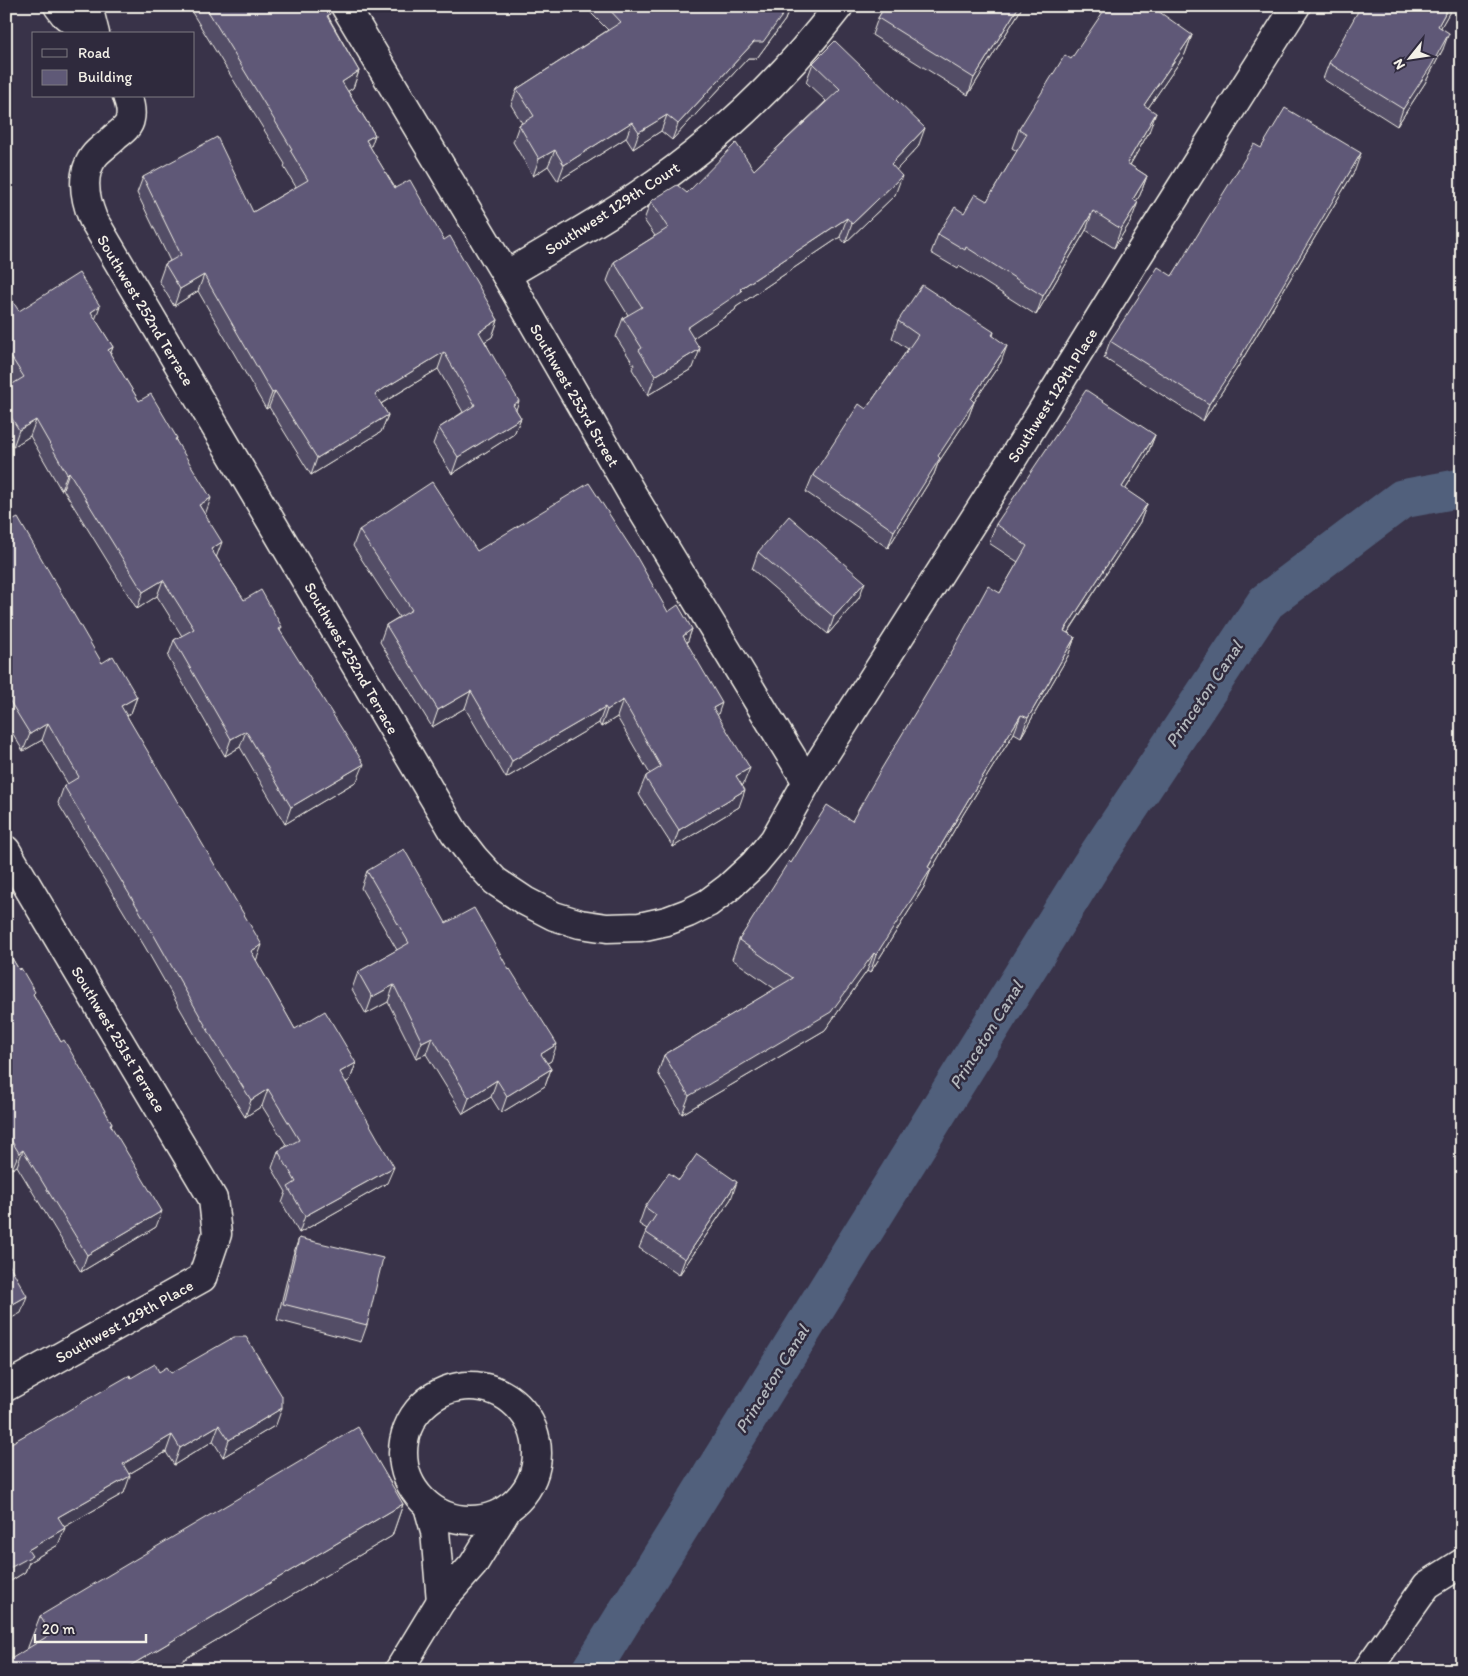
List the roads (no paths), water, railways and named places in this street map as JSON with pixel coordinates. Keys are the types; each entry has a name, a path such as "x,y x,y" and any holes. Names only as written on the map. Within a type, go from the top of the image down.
{"street":[{"path":"58,6 64,14 86,32"},
{"path":"88,6 94,32"},
{"name":"Southwest 253rd Street","path":"345,6 506,275 632,492 807,782"},
{"name":"Southwest 129th Court","path":"506,275 637,196 689,158 739,117 783,74 839,6"},
{"name":"Southwest 129th Place","path":"807,782 1013,458 1296,6"},
{"name":"Southwest 252nd Terrace","path":"128,98 131,108 130,121 124,130 94,156 87,170 84,183 86,202 93,219 454,832 495,881 525,901 554,916 580,924 607,928 632,928 667,921 688,913 708,902 728,888 754,864 774,840 807,782"},
{"name":"Southwest 251st Terrace","path":"6,850 213,1199 217,1234"},
{"name":"Southwest 129th Place","path":"6,1388 202,1278 217,1234"},
{"path":"472,1386 490,1389 507,1397 521,1409 531,1425 536,1443 536,1462 532,1480 522,1496 508,1508 493,1516 476,1520 442,1515 428,1506 414,1492 406,1475 403,1457 404,1438 411,1420 422,1406 436,1394 454,1387 472,1386"},
{"path":"428,1506 435,1531 441,1601"},
{"path":"399,1670 441,1601 473,1565 508,1508"},
{"path":"1367,1670 1427,1585 1462,1562"}],"waterway":[{"name":"Princeton Canal","path":"591,1670 1090,867 1266,602 1402,499 1462,488"}]}
